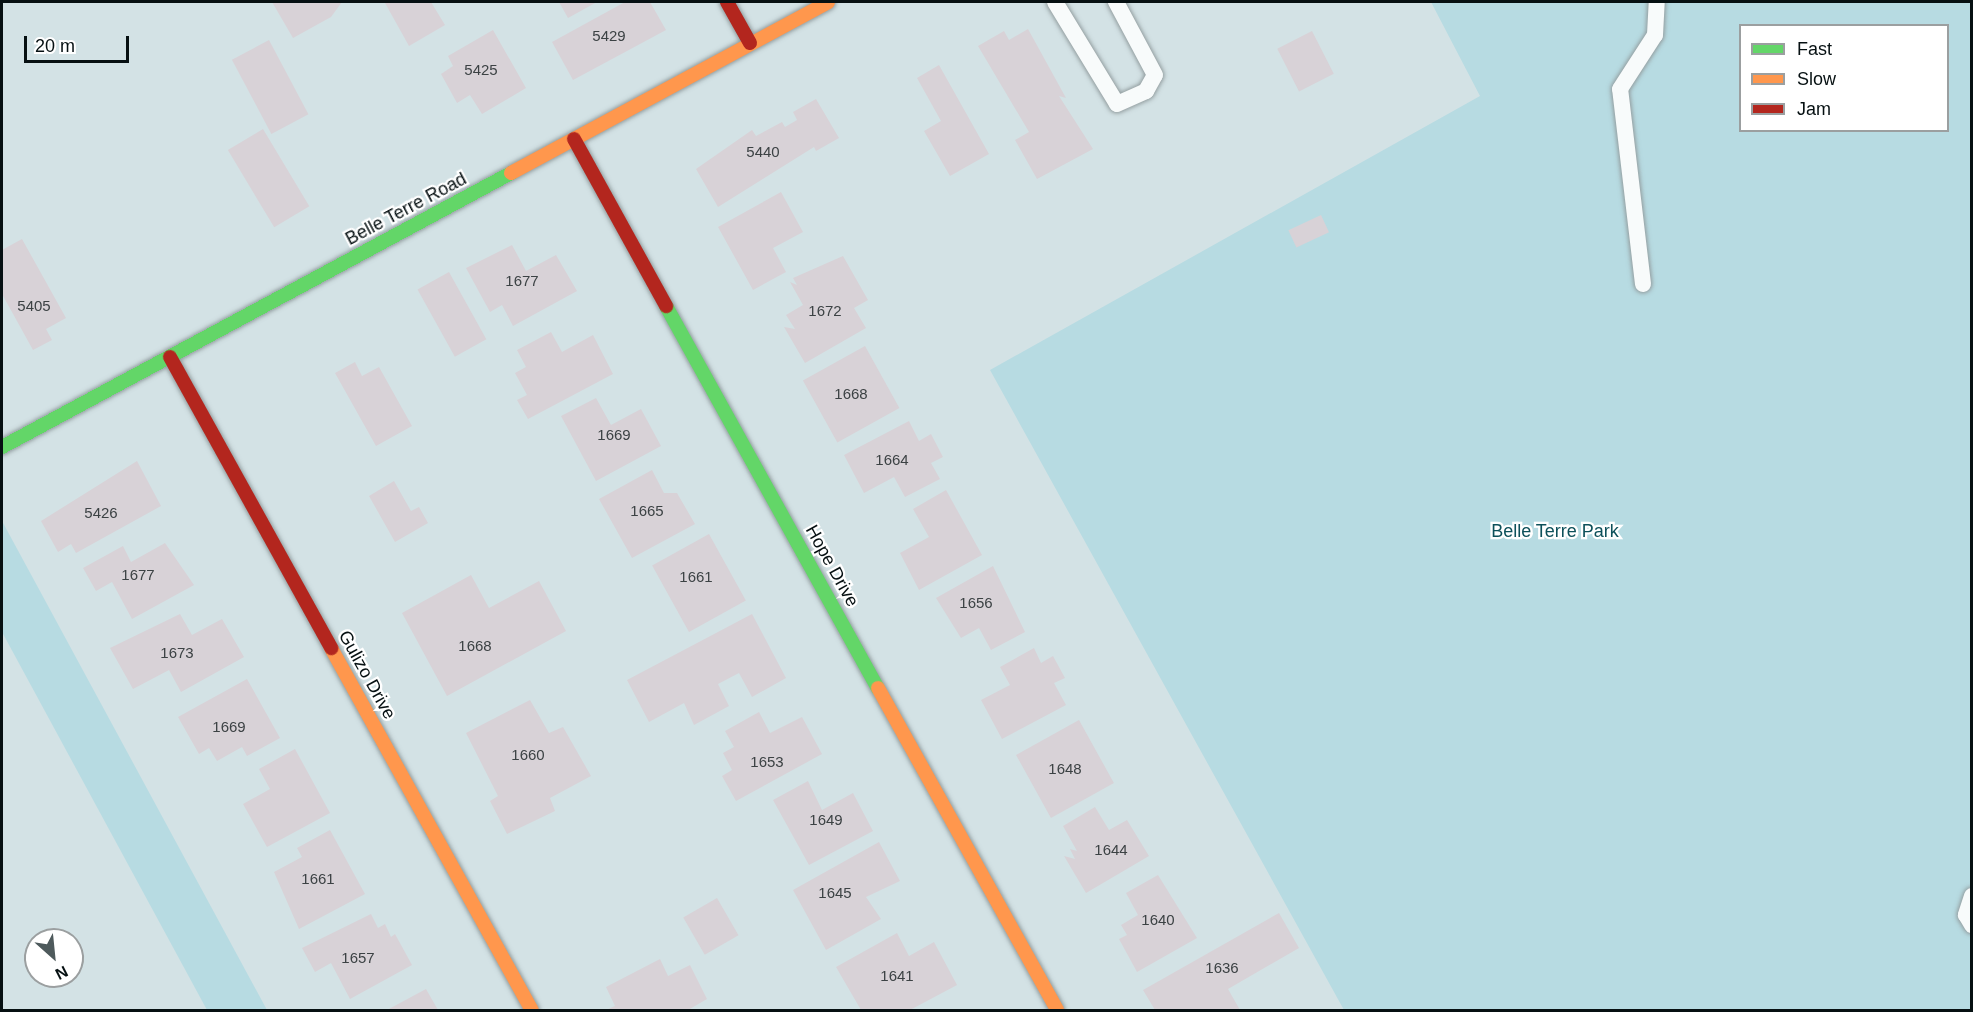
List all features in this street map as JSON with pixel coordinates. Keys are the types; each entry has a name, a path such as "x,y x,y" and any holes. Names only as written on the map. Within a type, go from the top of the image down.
{"street":[{"path":"727,2 750,43"},
{"name":"Belle Terre Road","path":"2,447 828,2"},
{"name":"Hope Drive","path":"574,139 1057,1011"},
{"name":"Gulizo Drive","path":"170,357 532,1011"}],"lane":[{"path":"1055,2 1117,104 1146,91 1155,75 1116,2"},
{"path":"1643,284 1620,88 1655,34 1657,2"},
{"path":"1971,896 1966,915 1971,925"}],"green space":[{"name":"Belle Terre Park","path":"1431,2 1971,2 1971,1010 1344,1010 990,370 1480,96"},
{"path":"2,521 267,1010 207,1010 2,632"}],"building":[{"path":"272,2 342,2 331,17 293,38"},
{"path":"431,2 445,25 409,46 385,3"},
{"path":"559,2 597,2 568,18"},
{"path":"625,2 650,2 666,30 573,80 552,42"},
{"path":"1028,29 1066,98 1059,96 1093,149 1037,179 1015,140 1029,132 978,46 1004,31 1009,40"},
{"path":"493,30 526,88 482,114 470,95 457,103 441,74 453,66 448,56"},
{"path":"1312,31 1334,74 1299,91 1277,49"},
{"path":"269,40 308,114 271,134 232,60"},
{"path":"939,65 989,154 950,176 924,131 941,121 917,78"},
{"path":"816,99 839,138 816,151 814,147 718,207 696,169 752,130 756,136 782,122 785,127 797,120 793,112"},
{"path":"263,129 309,206 274,227 228,150"},
{"path":"781,192 803,232 773,248 786,272 753,290 718,227"},
{"path":"1321,215 1329,232 1296,247 1288,230"},
{"path":"22,239 66,318 46,329 52,340 33,350 2,294 2,250"},
{"path":"512,245 526,271 556,255 577,291 513,326 502,305 490,312 466,268"},
{"path":"843,256 868,300 854,308 866,328 805,363 784,327 795,329 786,315 803,305 790,282 797,285 793,278"},
{"path":"449,272 486,339 455,357 418,289"},
{"path":"551,332 562,352 593,335 613,374 528,419 517,400 527,395 515,373 526,367 517,350"},
{"path":"865,346 899,408 837,443 803,380"},
{"path":"355,362 362,376 379,367 412,426 376,446 335,373"},
{"path":"596,398 611,425 641,409 661,446 596,481 561,416"},
{"path":"909,421 919,441 931,434 943,457 931,463 940,479 905,497 894,477 864,493 844,455"},
{"path":"137,461 161,506 76,553 71,544 58,552 41,521"},
{"path":"652,470 664,493 677,493 695,524 632,558 599,499"},
{"path":"394,481 411,511 419,507 428,523 395,542 369,496"},
{"path":"946,490 982,555 919,590 900,553 929,537 913,509"},
{"path":"709,534 746,600 689,632 652,566"},
{"path":"165,543 194,585 132,619 112,582 96,591 83,568 123,546 131,562"},
{"path":"993,566 1025,632 991,650 979,628 961,638 936,598"},
{"path":"471,575 489,608 539,581 566,631 447,696 402,613"},
{"path":"180,614 192,635 222,619 244,657 181,692 169,670 133,689 110,648"},
{"path":"752,614 786,678 752,697 739,673 718,684 729,706 694,725 684,703 649,722 627,680"},
{"path":"1034,648 1041,663 1053,656 1065,678 1054,683 1066,705 1002,739 981,700 1010,685 1000,667"},
{"path":"247,679 280,738 247,756 242,747 217,761 209,748 199,754 178,717"},
{"path":"530,700 549,733 563,727 591,776 550,798 555,811 507,834 490,801 498,796 466,733"},
{"path":"759,712 770,733 802,717 822,754 736,801 722,776 732,770 723,753 734,747 725,731"},
{"path":"1079,720 1114,783 1051,818 1016,755"},
{"path":"295,749 330,813 267,847 243,804 270,789 259,769"},
{"path":"808,781 822,810 853,793 873,831 809,865 773,800"},
{"path":"1095,807 1109,830 1127,820 1149,856 1086,893 1064,856 1075,859 1070,849 1077,851 1063,826"},
{"path":"330,830 365,894 299,929 274,872 302,857 297,848"},
{"path":"879,842 900,881 866,897 881,919 826,950 793,890"},
{"path":"1158,875 1197,938 1137,972 1119,939 1127,935 1121,925 1138,915 1126,893"},
{"path":"717,898 738,935 705,955 683,918"},
{"path":"1279,913 1299,948 1228,989 1240,1010 1155,1010 1143,990"},
{"path":"371,914 378,928 385,924 391,937 395,934 412,965 350,999 331,963 315,972 302,948"},
{"path":"897,933 909,956 934,942 957,985 910,1010 861,1010 836,967"},
{"path":"660,959 668,976 690,965 707,999 688,1010 606,1010 615,1006 606,987"},
{"path":"426,989 438,1010 387,1010"}],"traffic: fast":[{"path":"2,447 511,173"},
{"path":"666,306 878,688"}],"traffic: slow":[{"path":"511,173 828,2"},
{"path":"331,648 532,1010"},
{"path":"878,688 1057,1010"}],"traffic: jam":[{"path":"727,2 750,43"},
{"path":"574,139 666,306"},
{"path":"170,357 331,648"}]}
